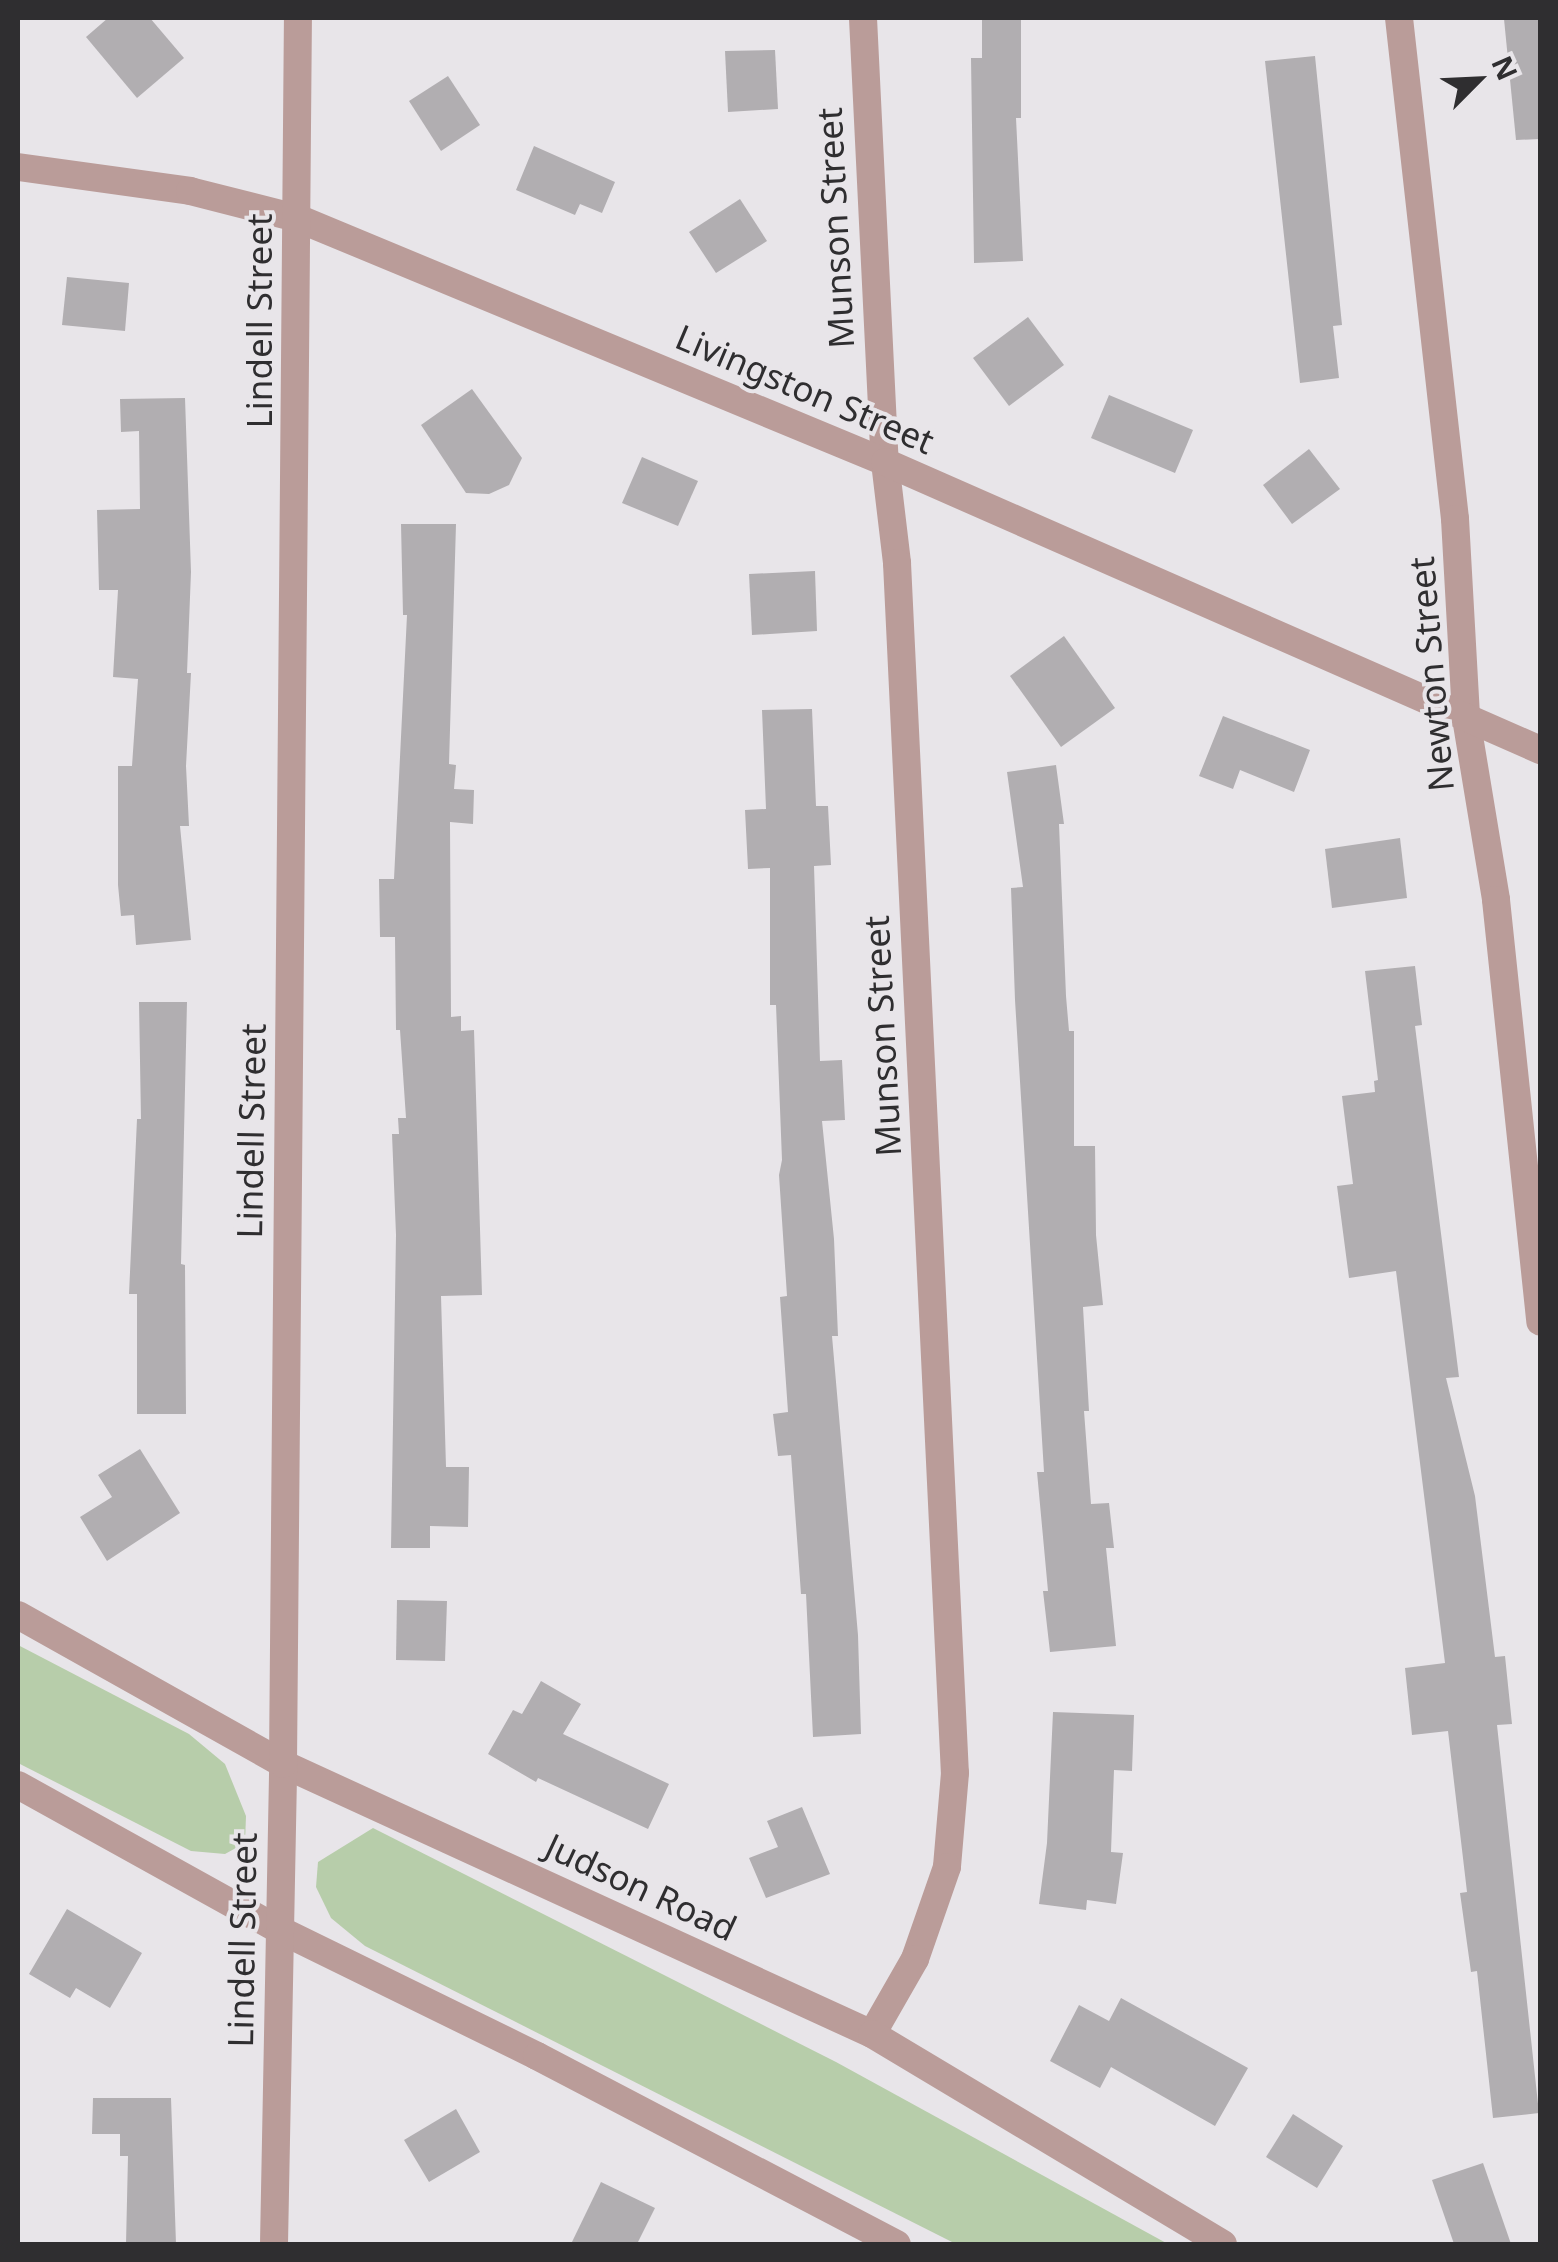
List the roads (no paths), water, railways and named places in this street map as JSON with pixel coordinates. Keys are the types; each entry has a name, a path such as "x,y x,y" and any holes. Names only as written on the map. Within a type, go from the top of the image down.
{"street":[{"name":"Lindell Street","path":"274,2244 283,1764 298,18"},
{"name":"Munson Street","path":"862,18 885,462 897,563 955,1773 947,1868 916,1960 872,2034"},
{"name":"Newton Street","path":"1399,18 1455,519 1466,718 1496,900 1540,1322"},
{"name":"Livingston Street","path":"18,168 190,191 297,218 885,462 1540,750"},
{"name":"Judson Road","path":"18,1615 283,1764 872,2034 1223,2244"},
{"path":"18,1784 280,1930 537,2056 896,2244"}]}
